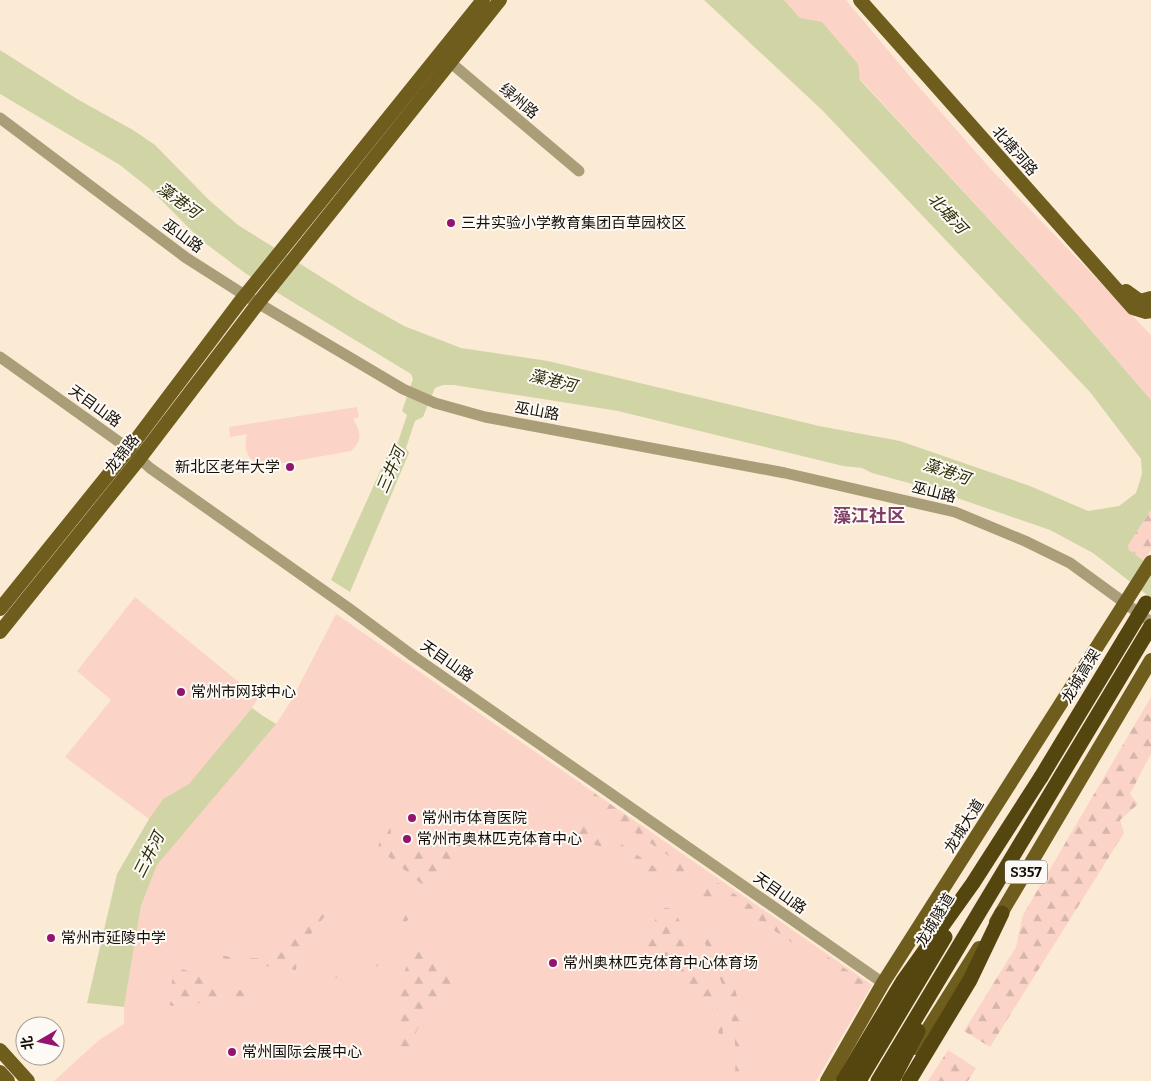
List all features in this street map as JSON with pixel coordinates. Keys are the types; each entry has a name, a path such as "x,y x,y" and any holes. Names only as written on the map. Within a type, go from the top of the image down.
{"highway":[{"name":"龙城高架","path":"1041,777 1151,594"},
{"path":"878,1081 1151,626"},
{"path":"843,1081 903,981 973,883 1041,777"},
{"name":"龙城隧道","path":"859,1081 1041,777"},
{"path":"894,1081 919,1029 1025,854 1055,785"},
{"path":"909,1081 970,980 1002,913"}],"main road":[{"path":"446,59 483,0"},
{"path":"290,252 446,59 500,0"},
{"name":"北塘河路","path":"860,0 1133,308 1146,312 1151,311"},
{"name":"北塘河路","path":"872,0 1119,284 1130,295 1140,301 1151,298"},
{"name":"龙锦路","path":"0,609 250,290 290,252"},
{"name":"龙锦路","path":"0,632 140,458 263,297 290,252"},
{"name":"龙城大道","path":"827,1081 883,983 1151,562"},
{"name":"S357","path":"894,1081 1002,913 1151,660"},
{"path":"0,1050 28,1081"},
{"path":"0,1072 8,1081"}],"street":[{"name":"绿州路","path":"446,59 578,171"},
{"name":"巫山路","path":"0,118 185,258 263,297 404,389 436,403 485,417 776,471 955,512 1025,541 1070,563 1129,597 1151,622"},
{"name":"天目山路","path":"0,357 128,448 150,468 420,661 883,983"}],"green space":[{"path":"784,0 846,0 987,165 1151,335 1151,400 1076,313 860,79 857,64 800,18"},
{"path":"357,407 359,417 353,419 360,436 358,443 351,451 267,466 255,462 248,456 246,446 247,434 230,437 229,427"},
{"path":"1151,510 1151,550 1144,561 1129,550 1128,544"},
{"name":"常州市奥林匹克体育中心","path":"135,597 258,698 252,708 276,724 291,701 336,614 872,985 816,1081 54,1081 99,1040 124,1024 124,1007 141,906 157,865 149,819 65,757 111,700 77,671"},
{"path":"1151,697 1151,754 1130,794 1138,804 1120,820 1124,833 990,1047 964,1031 1016,947 1023,915"},
{"path":"561,770 689,859 691,867 680,882 675,883 671,876 679,863 559,780"},
{"path":"388,812 394,845 409,851 418,848 433,826 456,832 470,847 469,854 447,866 424,886 378,848 386,813"},
{"path":"585,819 659,870 659,873 656,875 647,872 607,848 575,840 582,820"},
{"path":"378,848 300,948 296,970 234,962 206,952 191,936 195,934 206,946 222,955 262,958 280,954"},
{"path":"710,880 714,880 863,981 865,988 855,1007 850,1005 848,982 844,978 716,891 709,901 702,901 700,898 701,889"},
{"path":"419,898 400,936 383,962 365,973 355,976 320,979 316,977 322,972 349,973 373,963 393,941 408,910"},
{"path":"664,908 670,908 674,912 682,924 686,937 686,942 669,967 644,955 653,924"},
{"path":"706,926 723,956 731,974 739,1004 744,1051 742,1081 734,1081 736,1062 733,1023 715,966 699,931 699,927"},
{"path":"416,945 420,945 456,983 422,1021 410,1049 399,1046 398,1022 400,994 406,967"},
{"path":"695,956 698,957 712,988 723,1030 722,1049 717,1027 707,1007 694,989 678,973"},
{"path":"179,969 224,987 260,992 260,997 171,1006 168,1002 174,972"},
{"path":"948,1050 976,1068 968,1081 928,1081"}],"water":[{"path":"704,0 784,0 800,18 822,22 858,64 860,80 1076,313 1151,400 1151,510 1128,545 1129,550 1151,566 1151,598 1093,553 1050,530 931,489 872,473 862,468 843,466 618,411 454,385 443,385 435,388 423,417 415,421 406,448 409,453 350,592 331,580 392,445 398,442 407,415 402,411 413,379 411,374 245,273 201,240 150,189 120,165 0,94 0,50 77,99 133,130 155,145 209,200 238,225 358,300 404,326 461,348 548,361 819,426 900,441 1030,486 1088,511 1119,506 1136,493 1142,474 1141,459 1090,392 822,110"},
{"name":"三井河","path":"252,708 276,724 157,865 141,906 124,1007 87,1003 117,874 163,799 189,784"}],"place":[{"name":"三井实验小学教育集团百草园校区","path":"451,223"},
{"name":"新北区老年大学","path":"290,467"},
{"name":"常州市网球中心","path":"181,692"},
{"name":"常州市体育医院","path":"412,818"},
{"name":"常州市奥林匹克体育中心","path":"407,839"},
{"name":"常州市延陵中学","path":"51,938"},
{"name":"常州奥林匹克体育中心体育场","path":"553,963"},
{"name":"常州国际会展中心","path":"232,1052"}],"district":[{"name":"藻江社区","path":"869,516"}],"water label":[{"name":"藻港河","path":"179,200"},
{"name":"北塘河","path":"948,213"},
{"name":"藻港河","path":"553,380"},
{"name":"藻港河","path":"947,471"}]}
